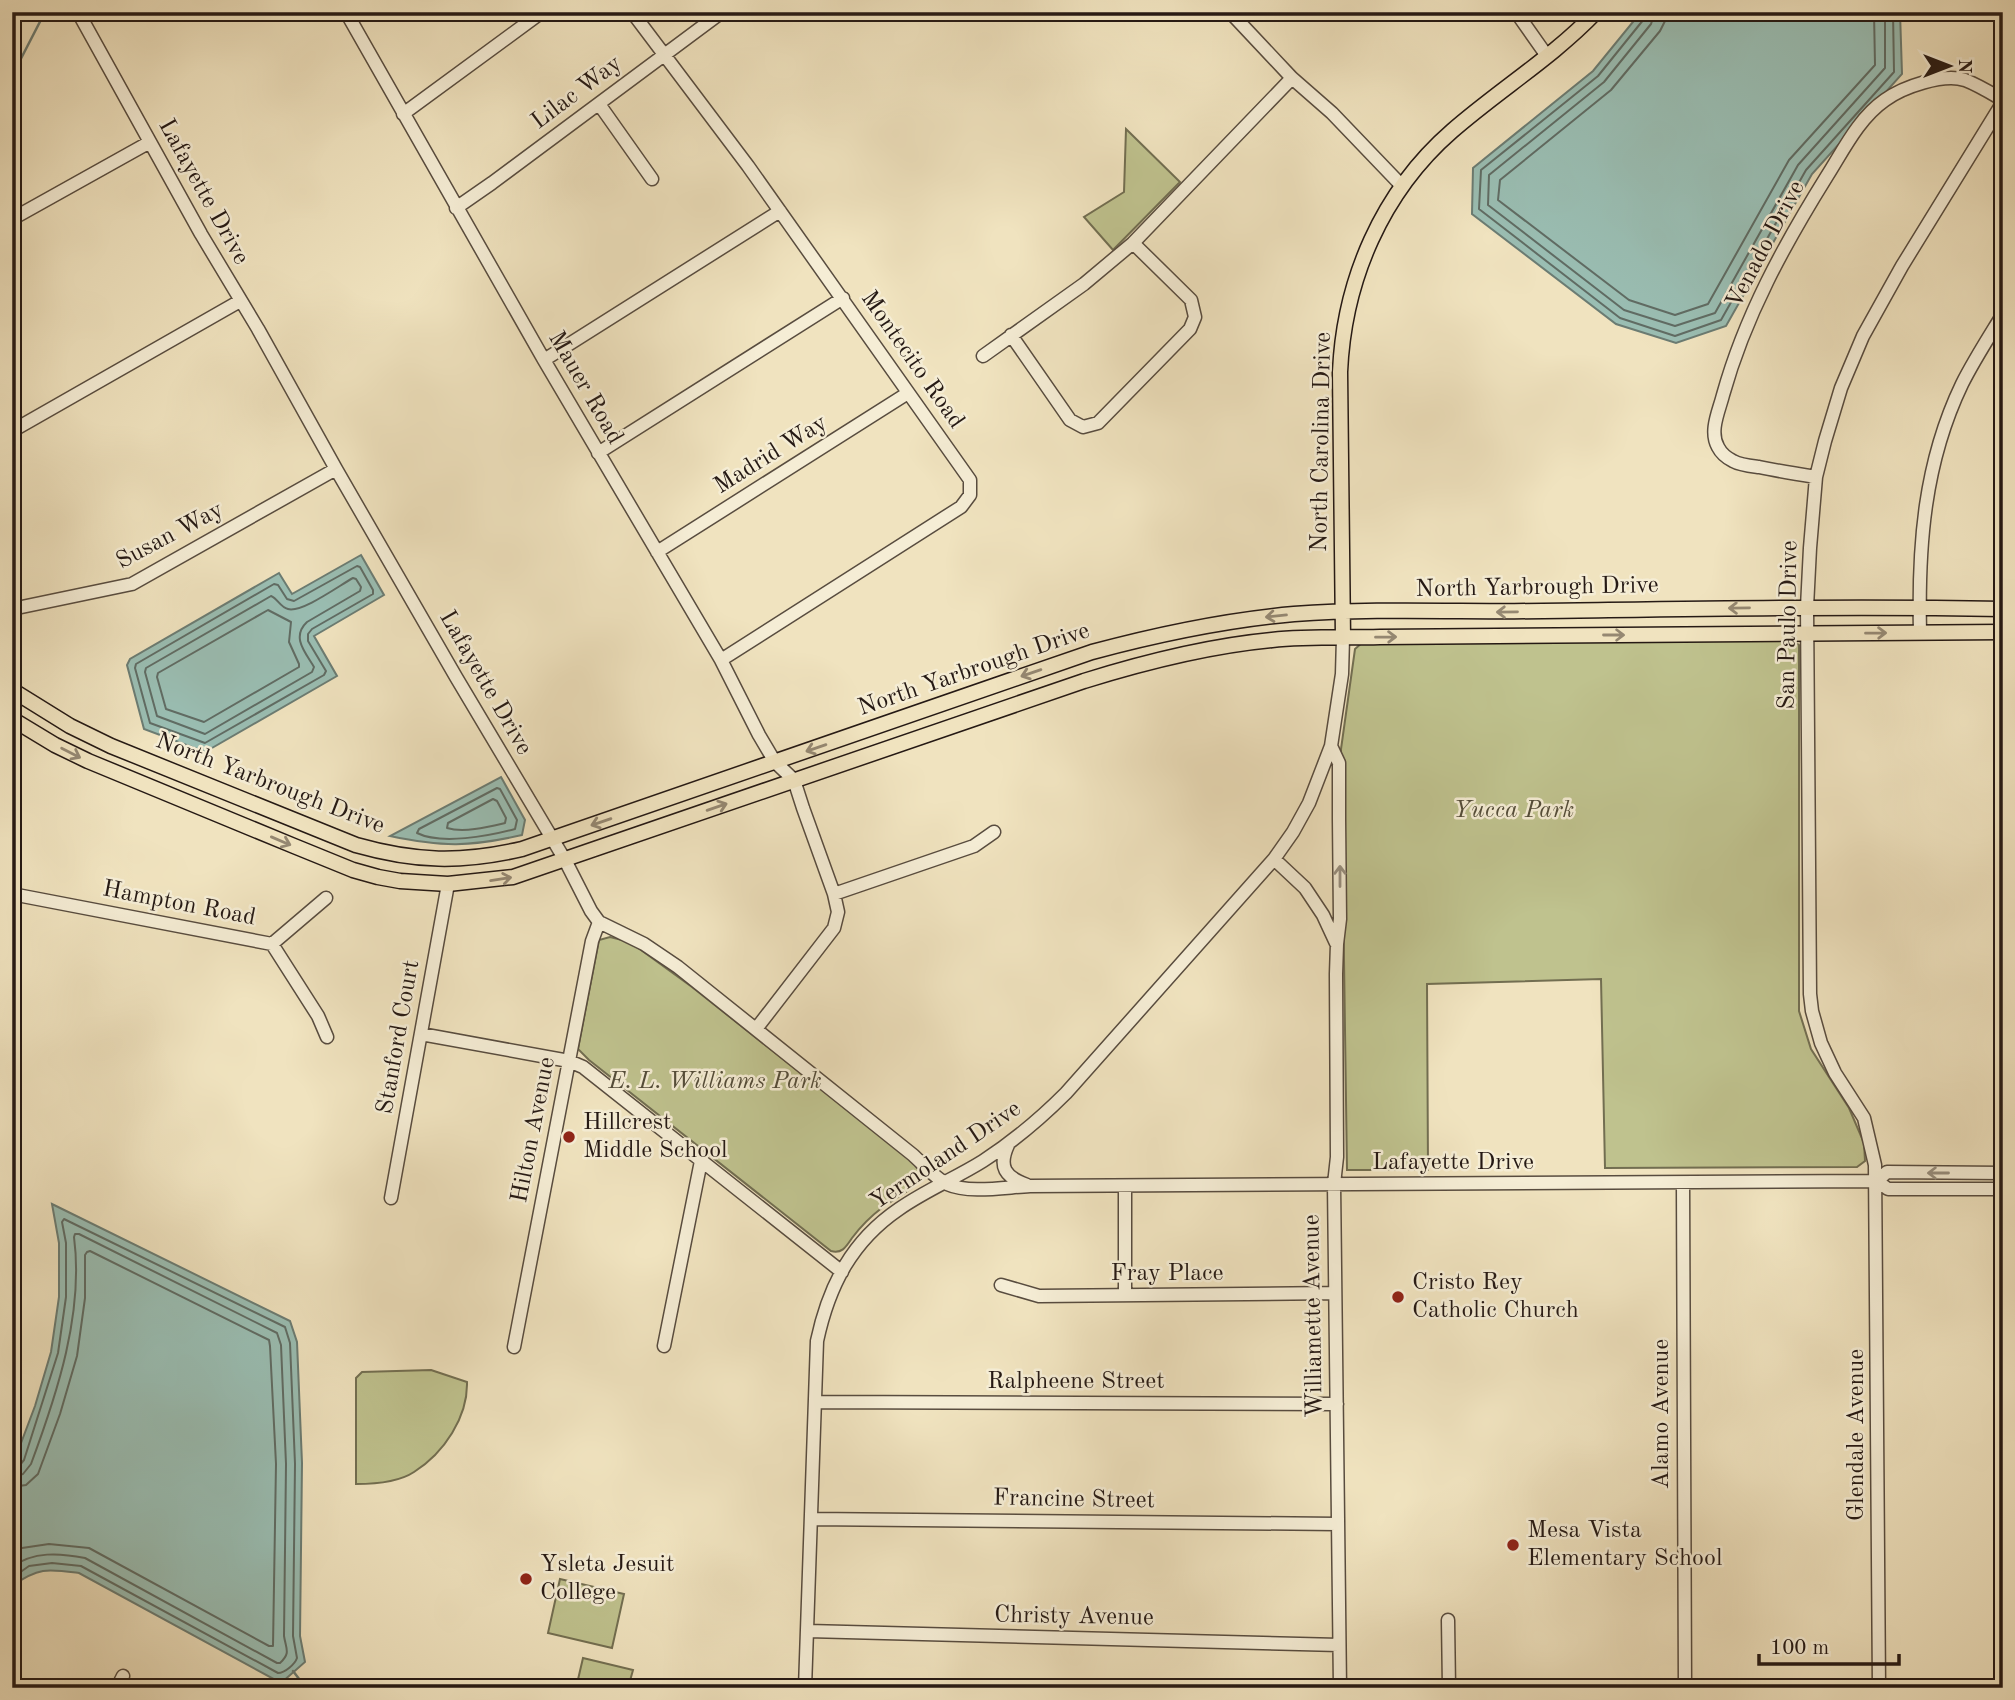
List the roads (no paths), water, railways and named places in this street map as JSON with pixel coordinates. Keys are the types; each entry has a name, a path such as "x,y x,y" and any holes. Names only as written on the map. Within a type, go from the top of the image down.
{"main road":[{"name":"North Carolina Drive","path":"1343,638 1340,372 1347,311 1369,243 1402,186 1426,157 1452,131 1548,56 1596,12"},
{"name":"North Yarbrough Drive","path":"12,690 70,726 111,746 356,845 419,859 455,860 522,849 1092,652 1179,631 1257,618 1344,612 1808,607 2003,609"},
{"path":"1688,609 1689,635"},
{"path":"1179,631 1184,654"},
{"name":"North Yarbrough Drive","path":"12,719 88,761 354,870 400,881 448,884 513,877 1146,662 1270,640 2003,632"}],"street":[{"name":"Lafayette Drive","path":"78,12 336,469 599,922"},
{"path":"403,114 542,12"},
{"name":"Montecito Road","path":"632,12 843,298 968,475 971,490 967,502 961,507 721,660"},
{"name":"Lilac Way","path":"456,208 722,12"},
{"path":"1230,12 1292,78 1332,113 1402,186"},
{"path":"1516,12 1548,56"},
{"name":"Mauer Road","path":"352,15 456,208 721,660 775,762 794,780"},
{"path":"982,356 1084,284 1133,243 1292,78"},
{"name":"Venado Drive","path":"1816,477 1738,463 1726,456 1716,442 1715,425 1726,383 1758,297 1792,233 1836,162 1867,115 1885,99 1924,82 1963,79 2003,101"},
{"name":"San Paulo Drive","path":"1877,1181 1864,1118 1828,1059 1812,1011 1807,634 1816,477 1842,388 1863,335 2003,101"},
{"path":"599,104 652,179"},
{"path":"12,219 150,142"},
{"path":"544,360 780,211"},
{"path":"1011,335 1070,420 1083,426 1098,423 1190,330 1195,317 1191,300 1133,243"},
{"path":"598,453 843,298"},
{"path":"12,431 240,301"},
{"path":"1920,632 1920,548 1935,462 1945,427 1962,386 2003,314"},
{"name":"Madrid Way","path":"657,552 908,393"},
{"name":"Susan Way","path":"12,609 132,584 336,469"},
{"name":"Williamette Avenue","path":"1340,1688 1334,1184 1337,1157 1336,944 1340,919 1339,763 1331,746 1342,674 1343,638"},
{"name":"Yermoland Drive","path":"805,1688 817,1341 828,1299 842,1272 853,1253 876,1227 900,1208 1008,1145 1066,1093 1274,859 1309,803 1331,746"},
{"path":"756,1029 834,928 838,912 794,780"},
{"path":"834,894 974,846 994,832"},
{"name":"Williamette Avenue","path":"1274,859 1310,894 1336,944"},
{"name":"Stanford Court","path":"391,1198 448,884"},
{"name":"Hampton Road","path":"12,894 272,944 318,1016 327,1037"},
{"path":"272,944 326,898"},
{"path":"599,922 644,944 678,967 913,1155 944,1183"},
{"name":"Hilton Avenue","path":"514,1347 592,941 599,922"},
{"path":"421,1034 569,1061 583,1067 842,1272"},
{"path":"1008,1145 1004,1154 1007,1174 1011,1179 1030,1186"},
{"path":"664,1346 701,1161"},
{"name":"Lafayette Drive","path":"1877,1181 1887,1172 2003,1173"},
{"name":"Lafayette Drive","path":"944,1183 960,1188 1877,1181 1888,1189 2003,1189"},
{"name":"Glendale Avenue","path":"1877,1181 1879,1688"},
{"name":"Alamo Avenue","path":"1683,1183 1685,1688"},
{"path":"1125,1186 1125,1295"},
{"name":"Fray Place","path":"1001,1285 1040,1296 1335,1293"},
{"name":"Ralpheene Street","path":"815,1402 1336,1404"},
{"name":"Francine Street","path":"811,1519 1338,1524"},
{"path":"1448,1620 1449,1688"},
{"name":"Christy Avenue","path":"807,1631 1339,1645"}],"water":[{"path":"1641,12 1900,12 1902,74 1812,174 1726,326 1676,343 1616,324 1472,214 1473,168 1593,71"},
{"path":"361,555 384,595 314,636 337,676 205,752 144,729 127,665 130,659 279,573 292,594"},
{"path":"501,777 525,820 522,835 487,842 456,844 390,836"},
{"path":"52,1204 290,1321 297,1342 302,1463 300,1636 305,1662 281,1683 79,1573 37,1572 12,1586 12,1467 35,1406 51,1352 59,1297 59,1243"}],"waterway":[{"path":"12,76 45,12"},
{"path":"293,1671 306,1688"}],"place":[{"name":"Hillcrest Middle School","path":"569,1137"},
{"name":"Cristo Rey Catholic Church","path":"1398,1297"},
{"name":"Mesa Vista Elementary School","path":"1513,1545"},
{"name":"Ysleta Jesuit College","path":"526,1579"}],"park label":[{"name":"Yucca Park","path":"1514,811"},
{"name":"E. L. Williams Park","path":"715,1082"}]}
